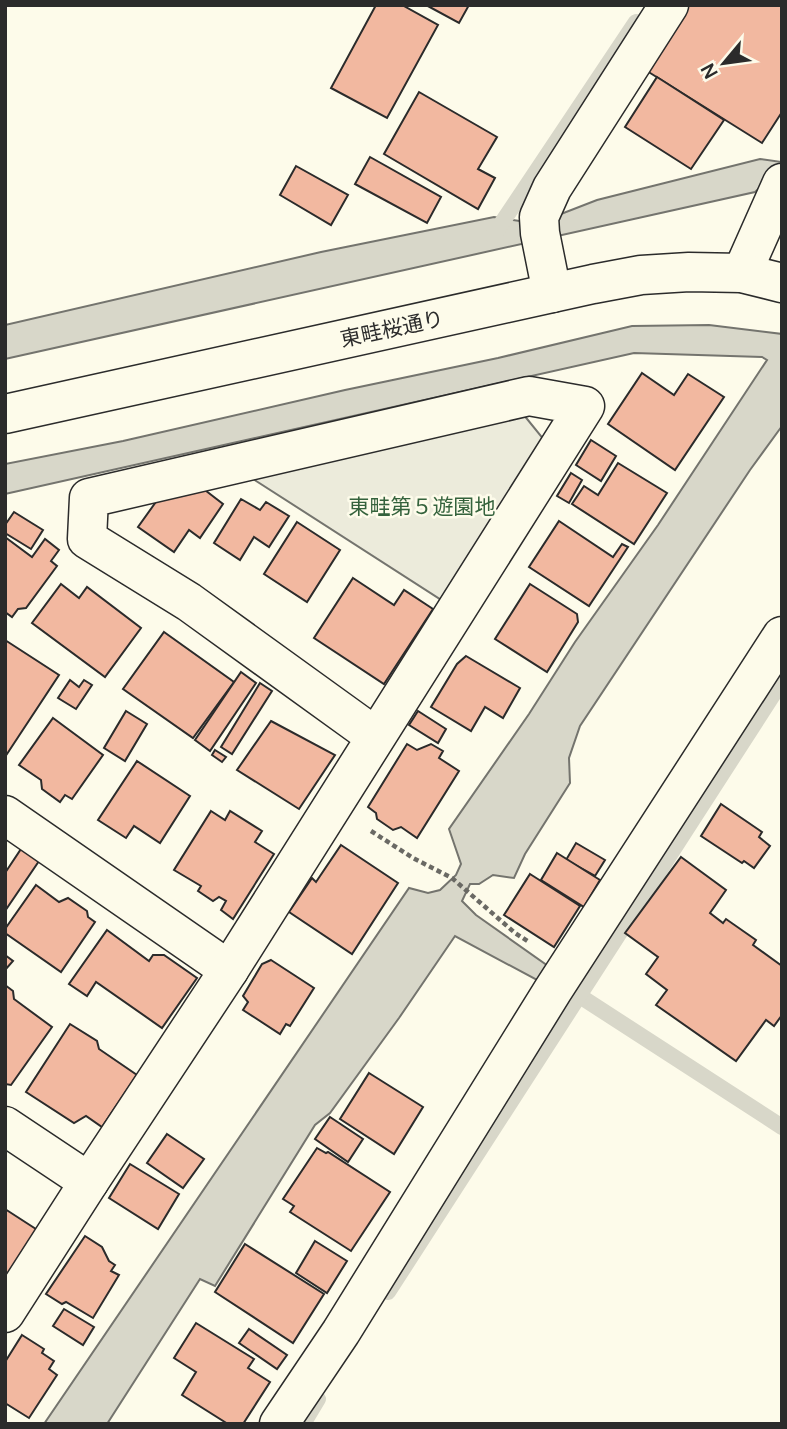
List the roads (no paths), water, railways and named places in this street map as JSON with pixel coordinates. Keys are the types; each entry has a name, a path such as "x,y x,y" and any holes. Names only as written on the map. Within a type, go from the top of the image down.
{"street":[{"path":"552,293 539,216 552,188 669,5"},
{"path":"742,273 778,191"},
{"name":"東畦桜通り","path":"5,414 641,275 742,273 782,283"},
{"path":"5,1313 229,970 585,406 529,396 89,498 87,539 189,602 376,737"},
{"path":"279,1424 341,1332 563,975 782,636"},
{"path":"5,815 229,970"},
{"path":"5,1126 89,1182"}],"waterway":[{"path":"493,236 636,22"},
{"path":"388,1292 782,681"},
{"path":"572,991 782,1127"},
{"path":"303,1424 318,1399"}],"park label":[{"name":"東畦第５遊園地","path":"422,507"}]}
